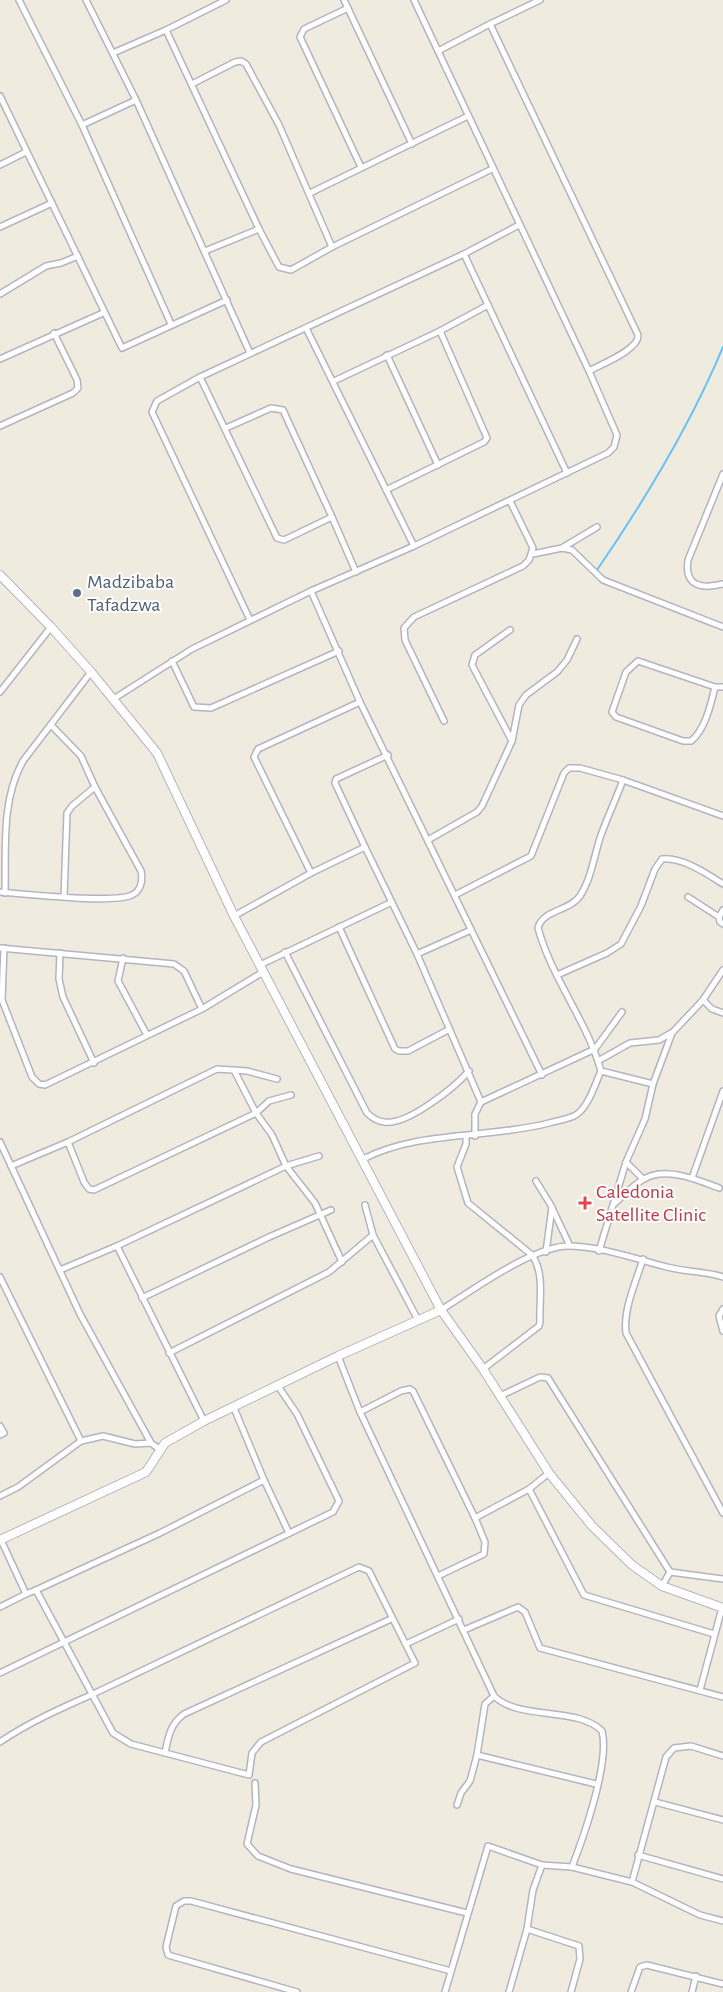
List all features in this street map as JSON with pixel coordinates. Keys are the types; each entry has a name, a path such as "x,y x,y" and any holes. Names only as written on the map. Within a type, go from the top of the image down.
{"street":[{"path":"19,0 82,125 171,324"},
{"path":"86,0 136,100 250,353"},
{"path":"114,53 226,0"},
{"path":"344,0 412,144"},
{"path":"115,698 192,649 311,590 414,546 608,453 614,447 617,440 617,435 589,371 492,169 414,0"},
{"path":"438,51 540,0"},
{"path":"348,8 304,29 300,37 361,167"},
{"path":"490,24 638,335 636,345 589,371"},
{"path":"166,30 259,229 279,267 284,270 291,270 332,247 492,169"},
{"path":"192,84 235,62 241,61 246,64 279,125 332,247"},
{"path":"0,96 78,256 103,313 122,348 227,300"},
{"path":"82,125 136,100"},
{"path":"310,193 468,116"},
{"path":"0,165 26,152"},
{"path":"0,227 52,203"},
{"path":"250,620 152,412 157,401 200,377 464,254 519,225"},
{"path":"205,251 259,229"},
{"path":"464,254 567,472"},
{"path":"0,294 46,266 61,264 78,256"},
{"path":"334,381 440,331 488,305"},
{"path":"0,359 54,333 103,313"},
{"path":"306,328 334,381 414,546"},
{"path":"386,490 484,442 487,438 440,331"},
{"path":"0,426 78,388 77,380 54,333"},
{"path":"387,355 438,465"},
{"path":"200,377 277,538 284,540 332,517"},
{"path":"226,428 271,408 283,410 356,572"},
{"path":"723,474 688,560 687,569 689,576 695,583 702,586 723,584"},
{"path":"510,501 533,548 533,554"},
{"path":"444,722 404,640 404,628 414,617 523,566 533,554 562,548 597,527"},
{"path":"562,548 572,550 603,580 723,627"},
{"path":"0,576 52,627 115,698 157,753 234,916 441,1310 483,1369 549,1473 592,1526 632,1565 662,1586 722,1608 700,1690"},
{"path":"311,590 360,702 388,755 542,1074"},
{"path":"0,692 52,627"},
{"path":"510,630 475,655 472,665 512,740"},
{"path":"428,840 477,812 482,806 512,740 519,705 526,695 557,672 567,660 577,639"},
{"path":"172,661 194,707 211,708 339,651"},
{"path":"715,687 709,708 696,736 691,741 683,741 616,717 612,712 626,672 638,662 715,687 723,687"},
{"path":"51,725 81,756 95,787 141,872 141,885 132,895 123,897 64,897 2,893 11,786 23,761 91,672"},
{"path":"311,873 254,757 258,749 360,702"},
{"path":"388,755 336,779 336,783 417,954 448,1030 469,1071 481,1102"},
{"path":"455,896 531,856 567,770 580,768 623,780 723,816"},
{"path":"363,1159 376,1152 419,1141 475,1136 534,1127 576,1115 584,1106 601,1071 595,1049 544,948 538,928 539,922 545,917 571,904 583,891 601,836 623,780"},
{"path":"64,897 67,813 72,806 95,787"},
{"path":"234,916 311,873 365,847"},
{"path":"557,975 607,953 621,944 641,906 655,869 662,859 670,858 704,872 723,884"},
{"path":"688,897 719,917 720,922 723,924"},
{"path":"202,1009 184,971 179,966 123,958 2,948 2,1000 32,1077 40,1084 45,1085 94,1063 202,1009 285,952 392,902"},
{"path":"719,917 723,910"},
{"path":"338,927 398,1051 408,1051 448,1030"},
{"path":"417,954 471,930"},
{"path":"285,952 367,1114 375,1120 386,1123 404,1118 444,1094 469,1071"},
{"path":"60,953 59,979 63,997 94,1063"},
{"path":"123,958 118,981 147,1035"},
{"path":"598,1060 630,1043 659,1040 672,1033 704,1000 723,970"},
{"path":"704,1000 712,1009 723,1013"},
{"path":"475,1136 475,1114 481,1102 595,1049 622,1012"},
{"path":"599,1251 626,1162 645,1120 653,1084 672,1033"},
{"path":"11,1166 68,1142 201,1076 217,1070 234,1070 277,1079"},
{"path":"234,1070 256,1113 272,1135 286,1166 321,1214 342,1262"},
{"path":"601,1071 653,1084"},
{"path":"692,1178 723,1090"},
{"path":"68,1142 84,1182 89,1189 94,1190 256,1113 269,1101 291,1095"},
{"path":"466,1137 466,1144 457,1166 468,1203 532,1255 539,1266 540,1322 538,1326 483,1369"},
{"path":"0,1142 80,1314 152,1444"},
{"path":"60,1270 117,1246 286,1166 319,1156"},
{"path":"626,1162 644,1179"},
{"path":"614,1204 644,1179 655,1174 692,1178 719,1188"},
{"path":"536,1181 552,1207 570,1246"},
{"path":"365,1205 373,1235 418,1320"},
{"path":"546,1252 552,1207"},
{"path":"142,1298 331,1210"},
{"path":"168,1352 329,1272 373,1235"},
{"path":"117,1246 168,1352 204,1421"},
{"path":"26,1594 0,1540 146,1472 155,1460 159,1448 165,1442 338,1356 441,1310 532,1255 570,1246 644,1258 667,1267 691,1272 706,1271 723,1277"},
{"path":"644,1258 625,1322 626,1334 723,1513"},
{"path":"0,1277 81,1442"},
{"path":"723,1309 719,1316 723,1331"},
{"path":"338,1356 360,1412 494,1696 506,1705 558,1715 599,1728 605,1743 596,1784 572,1868"},
{"path":"500,1396 540,1377 548,1378 670,1572"},
{"path":"0,1673 332,1512 339,1501 297,1414 278,1386"},
{"path":"360,1412 401,1391 410,1389 475,1518 485,1542 484,1554 438,1576"},
{"path":"234,1408 264,1480 289,1533"},
{"path":"0,1426 4,1433 0,1435"},
{"path":"0,1496 18,1487 81,1442 103,1436 135,1444 152,1444 159,1448"},
{"path":"475,1518 529,1489 549,1473"},
{"path":"0,1608 26,1594 160,1533 264,1480"},
{"path":"529,1489 584,1595 714,1634"},
{"path":"0,1742 34,1721 91,1695 359,1567 369,1571 415,1663 261,1742 252,1753 249,1775 131,1744 113,1734 91,1695 36,1590"},
{"path":"670,1572 723,1579"},
{"path":"662,1586 670,1572"},
{"path":"464,1630 518,1607 524,1612 540,1648 723,1697"},
{"path":"165,1753 170,1731 174,1723 184,1714 391,1618"},
{"path":"406,1644 458,1620"},
{"path":"457,1805 461,1793 470,1781 477,1755 485,1704 494,1696"},
{"path":"632,1882 666,1757 674,1748 691,1746 723,1756"},
{"path":"477,1755 596,1784"},
{"path":"255,1782 256,1805 247,1844 258,1856 291,1869 467,1913"},
{"path":"655,1802 723,1820"},
{"path":"445,1992 488,1846 542,1865 572,1868 632,1882 700,1915 723,1921"},
{"path":"638,1855 723,1879"},
{"path":"508,1992 527,1929 533,1890 542,1865"},
{"path":"298,1992 168,1955 166,1947 176,1906 184,1901 191,1901 451,1971"},
{"path":"527,1929 579,1946 580,1959 571,1992"},
{"path":"631,1992 638,1972 643,1965 656,1966 723,1984"},
{"path":"692,1992 696,1976"}],"waterway":[{"path":"597,570 666,462 696,405 723,347"}],"place":[{"name":"Madzibaba Tafadzwa","path":"77,593"},
{"name":"Caledonia Satellite Clinic","path":"585,1203"}]}
